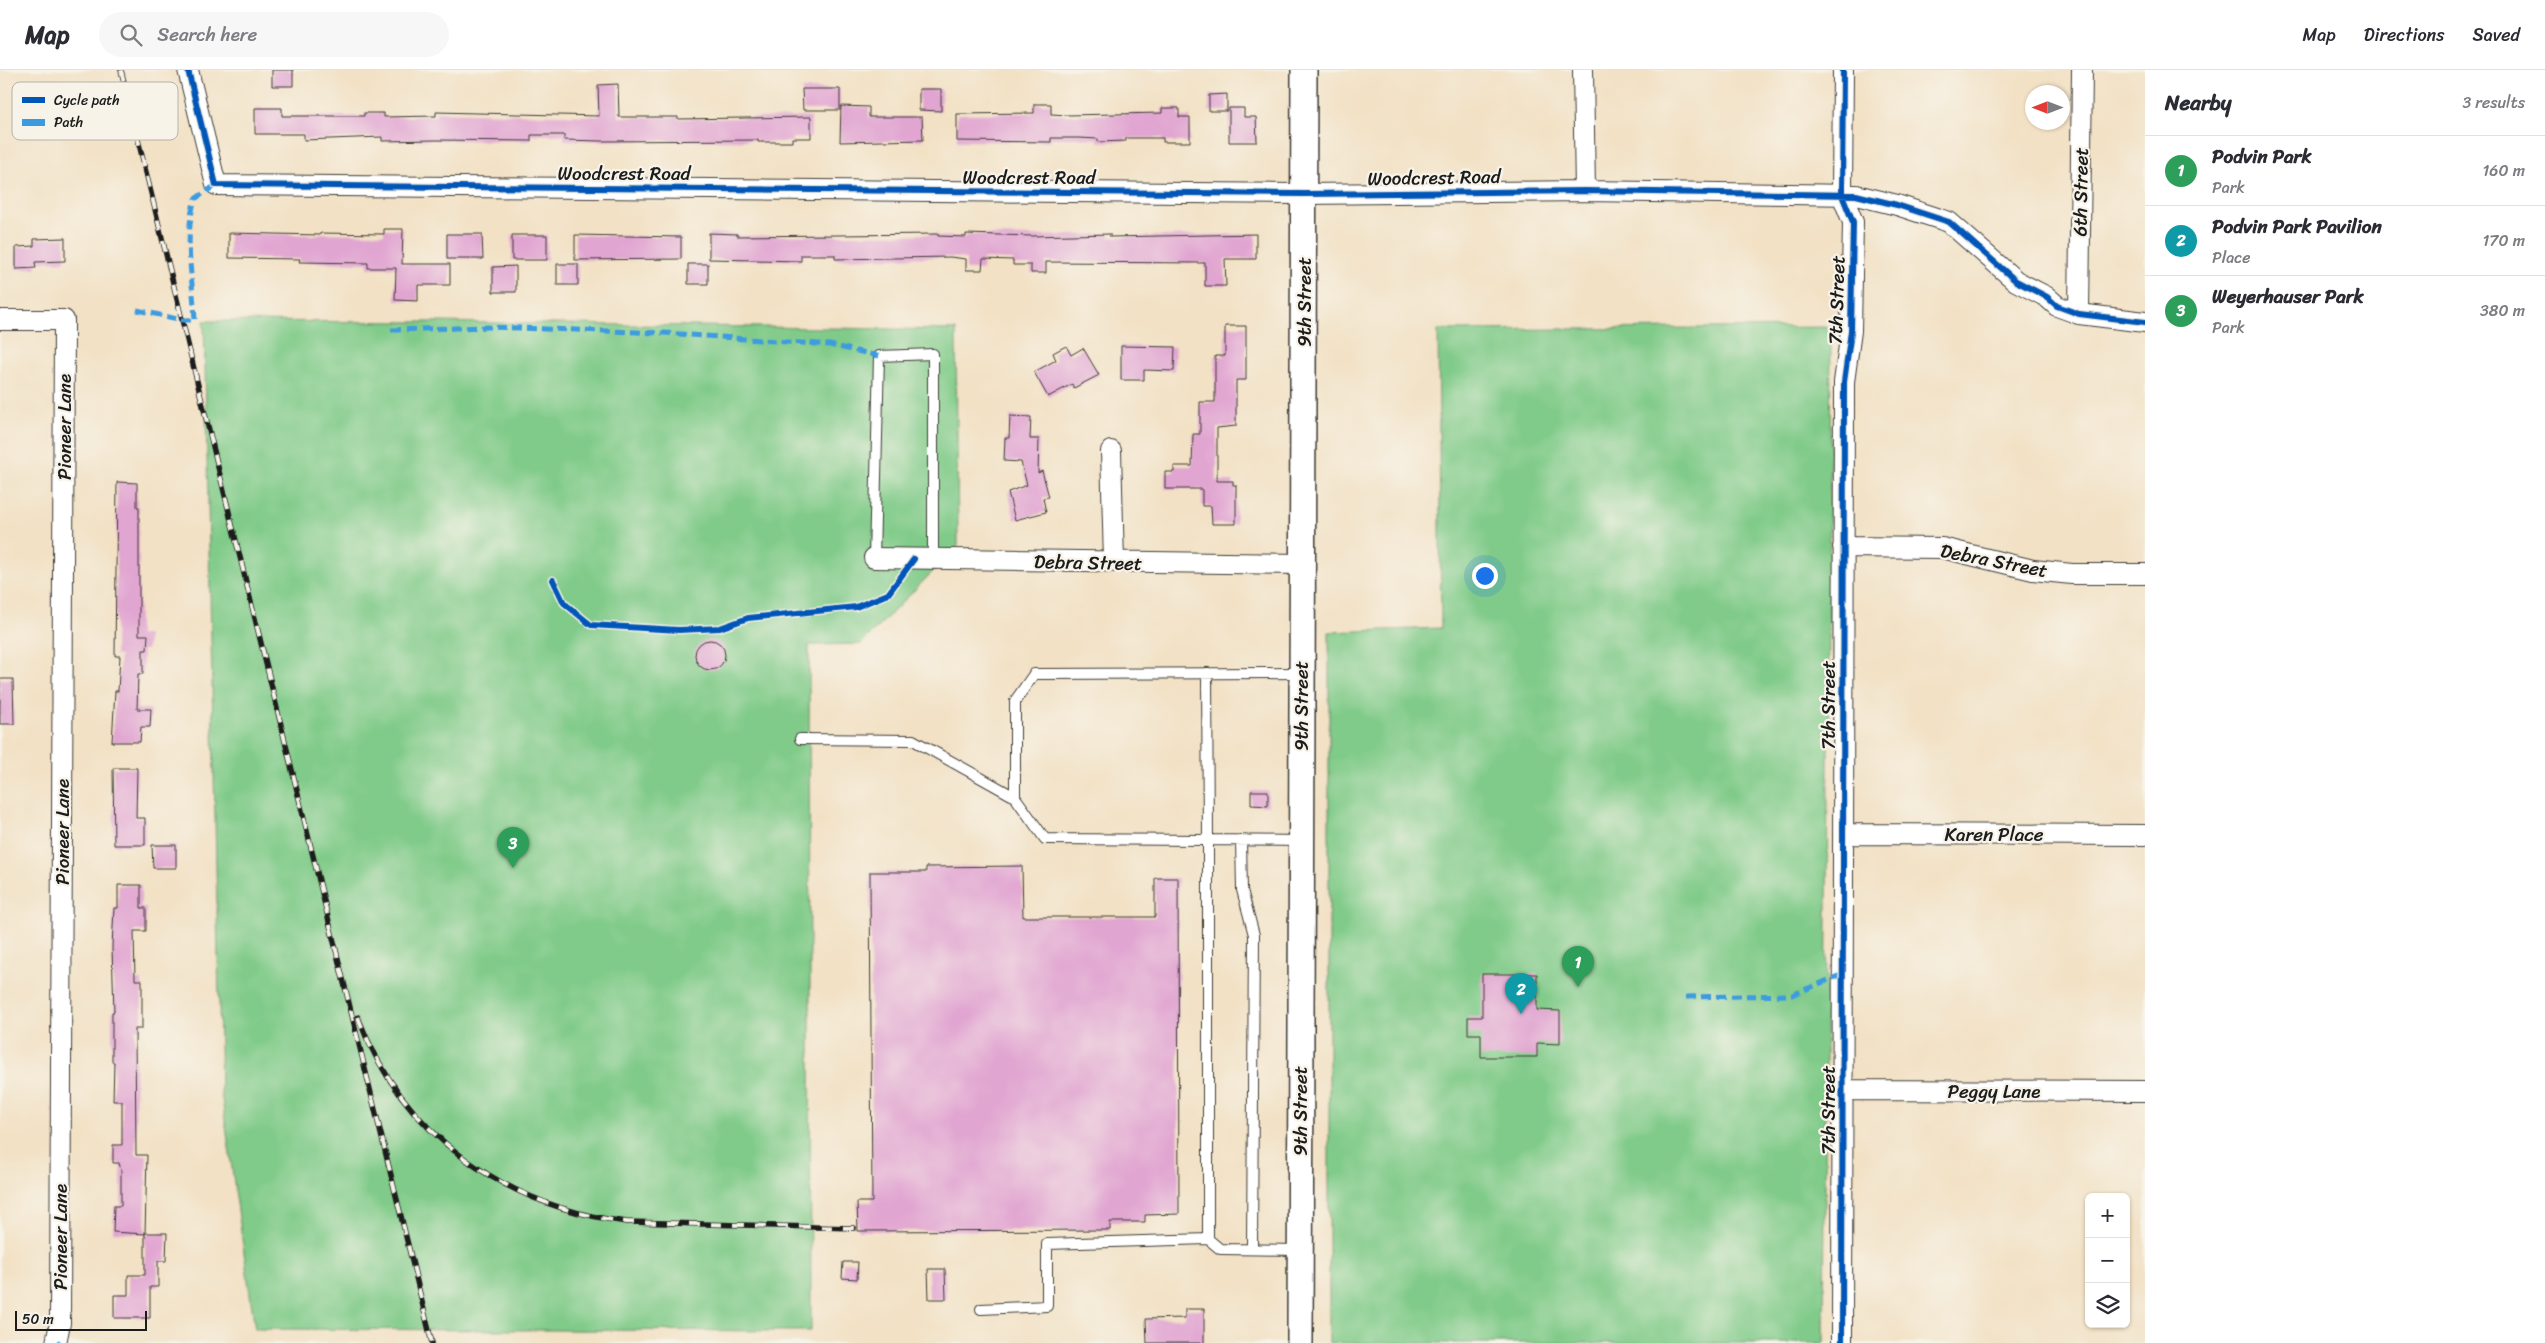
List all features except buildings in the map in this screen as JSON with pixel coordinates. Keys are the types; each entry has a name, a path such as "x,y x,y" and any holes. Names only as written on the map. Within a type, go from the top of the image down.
{"street":[{"name":"Woodcrest Road","path":"188,70 216,185 1305,194 1585,191 1856,195 1897,205 1949,222 2016,281 2047,297 2057,306 2079,314 2145,322"},
{"name":"9th Street","path":"1300,1343 1300,841 1305,194 1304,70"},
{"path":"1583,70 1585,191"},
{"name":"7th Street","path":"1842,1343 1844,382 1852,332 1853,222 1842,195 1843,70"},
{"name":"6th Street","path":"2079,314 2082,70"},
{"name":"Pioneer Lane","path":"0,320 64,320 60,1323 56,1343"},
{"path":"1112,451 1114,562"},
{"name":"Debra Street","path":"1844,547 1942,548 2033,570 2072,574 2145,574"},
{"name":"Debra Street","path":"874,558 1302,564"},
{"name":"Karen Place","path":"1843,834 2145,835"},
{"name":"Peggy Lane","path":"1843,1090 2145,1091"}],"lane":[{"path":"874,558 879,356 933,354 933,559"},
{"path":"1015,797 1016,701 1034,674 1301,672"},
{"path":"1208,673 1208,1239"},
{"path":"800,739 913,740 1015,797 1045,839 1300,841"},
{"path":"1242,840 1242,890 1254,934 1252,1249"},
{"path":"981,1309 1047,1306 1047,1244 1208,1239 1220,1249 1300,1250"}],"green space":[{"path":"204,321 434,322 956,330 958,546 861,644 809,645 811,1331 255,1329 221,1092"},
{"path":"1831,327 1824,1343 1329,1343 1329,632 1441,628 1438,330"}],"railway":[{"path":"121,70 124,82"},
{"path":"138,140 432,1343"},
{"path":"358,1017 377,1059 401,1096 430,1129 463,1158 500,1181 540,1200 582,1214 627,1222 854,1228"}],"marked path":[{"path":"137,310 182,320 195,320 189,244 191,214 195,199 216,185"},
{"path":"391,330 488,327 664,333 830,345 879,356"},
{"path":"1686,997 1792,995 1843,974"}],"cycle path":[{"path":"188,70 216,185 1305,194 1585,191 1856,195 1897,205 1949,222 2016,281 2047,297 2057,306 2079,314 2145,322"},
{"path":"1842,1343 1844,382 1851,331 1853,222 1842,195 1843,70"},
{"path":"553,580 564,603 591,625 679,630 720,628 748,618 856,607 888,594 914,559"}],"place":[{"name":"Weyerhauser Park","path":"513,868"},
{"name":"Podvin Park","path":"1578,987"},
{"name":"Podvin Park Pavilion","path":"1521,1014"}]}
